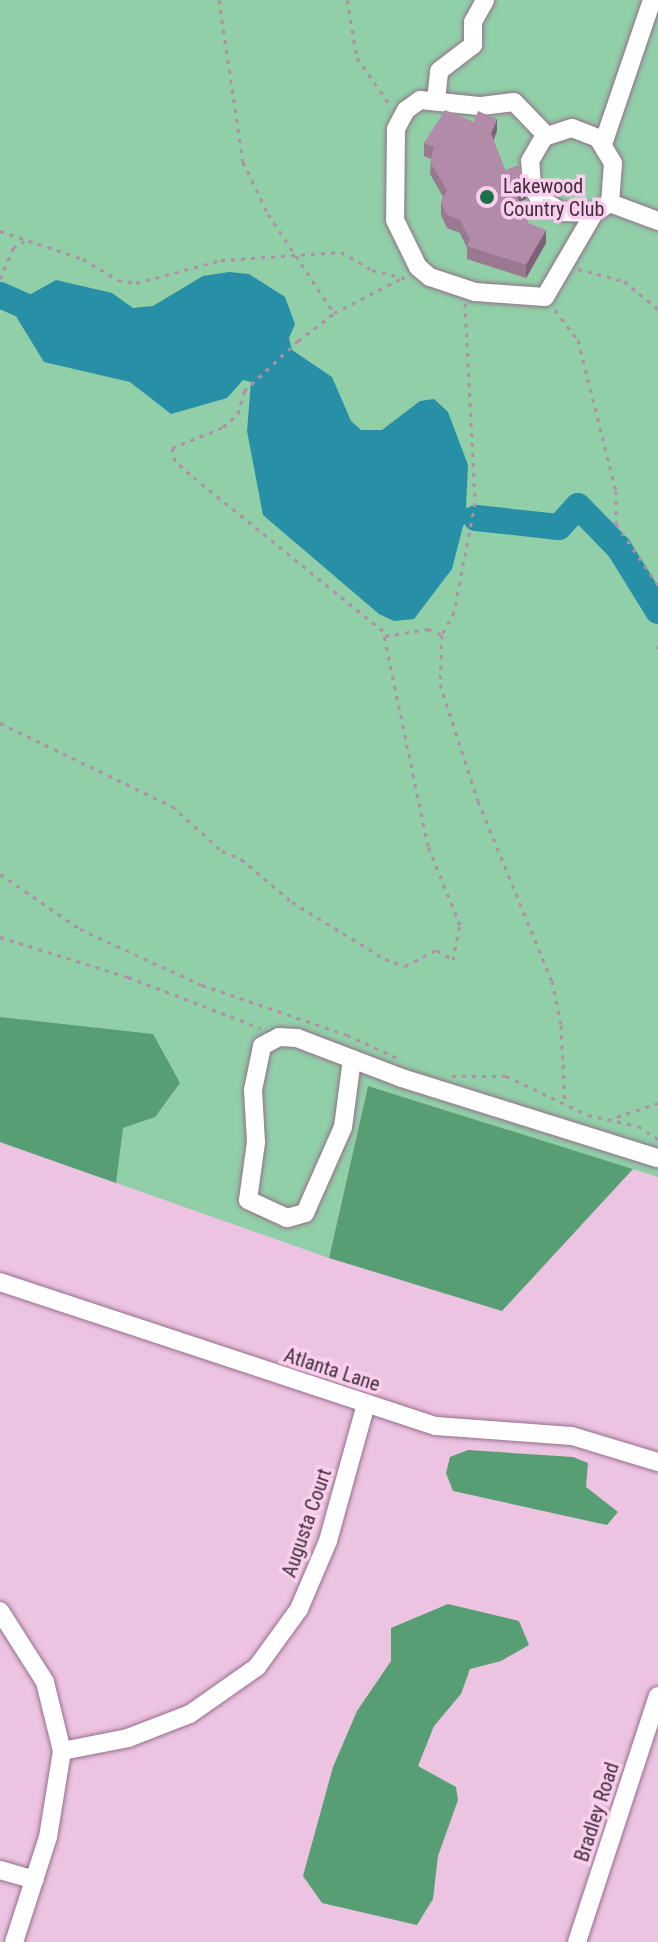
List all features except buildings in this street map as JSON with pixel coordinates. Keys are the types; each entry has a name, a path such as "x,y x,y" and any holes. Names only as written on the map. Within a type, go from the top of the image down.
{"street":[{"path":"436,101 439,71 473,45 473,22 485,0"},
{"path":"603,144 652,0"},
{"path":"547,136 514,102 479,106 420,100 406,110 396,129 395,220 406,245 430,277 465,289 545,297 562,266 602,208 613,163 603,144 572,128 547,136 530,161 532,187 549,207 602,208 658,221"},
{"path":"352,1059 343,1127 317,1192 305,1213 287,1218 248,1200 247,1187 256,1142 253,1090 262,1046 279,1037 297,1038 352,1059 658,1158"},
{"name":"Atlanta Lane","path":"0,1282 436,1426 572,1436 658,1462"},
{"name":"Augusta Court","path":"62,1751 128,1738 190,1714 257,1667 299,1609 328,1541 366,1404"},
{"path":"0,1611 45,1682 62,1751 35,1880 14,1942"},
{"name":"Bradley Road","path":"577,1942 658,1696"},
{"path":"0,1870 35,1880"}],"path":[{"path":"219,0 243,162 295,253 334,313"},
{"path":"347,0 357,58 389,100 396,129"},
{"path":"0,231 83,259 118,280 136,283 221,260 341,252 400,279 334,313 298,341 244,391 238,414 223,427 172,448 175,461 340,592 385,636 428,846 460,925 453,960 437,950 405,966 385,959 292,902 241,859 222,851 172,806 0,723"},
{"path":"0,279 13,248 24,241"},
{"path":"562,266 624,281 658,309"},
{"path":"465,289 463,339 474,411 475,503 454,612 442,635 440,684 456,740 552,981 561,1025 565,1103"},
{"path":"545,297 578,340 616,491 616,524 658,585"},
{"path":"385,636 428,629 442,635"},
{"path":"658,645 658,651"},
{"path":"0,874 80,929 202,985 347,1035 411,1064"},
{"path":"0,937 128,977 279,1037"},
{"path":"446,1075 506,1076 588,1115 613,1118 658,1139"},
{"path":"613,1118 658,1103"}],"green space":[{"name":"Lakewood Country Club","path":"0,0 658,0 658,1177 368,1086 329,1258 0,1142"},
{"path":"0,1017 153,1034 180,1083 155,1117 123,1128 116,1183 0,1142"},
{"path":"368,1086 633,1169 502,1311 329,1258"},
{"path":"468,1450 573,1457 588,1463 586,1487 618,1512 607,1525 453,1491 446,1473 450,1457"},
{"path":"448,1604 519,1621 529,1645 501,1661 470,1669 461,1694 434,1726 418,1766 456,1787 458,1800 438,1856 433,1899 417,1925 322,1903 303,1876 333,1767 357,1711 391,1661 391,1628"}],"water":[{"path":"229,272 249,274 285,297 295,324 289,338 292,350 332,377 351,421 361,430 382,430 420,401 434,399 448,412 468,465 466,507 471,515 463,526 452,569 414,619 394,621 379,614 263,515 247,431 251,382 243,380 227,398 171,414 130,382 44,362 17,318 24,298 56,280 112,293 133,308 153,306 203,276"}],"waterway":[{"path":"0,295 52,318"},
{"path":"476,518 559,527 578,506 619,548 658,611"}],"place":[{"name":"Lakewood Country Club","path":"487,197"}]}
